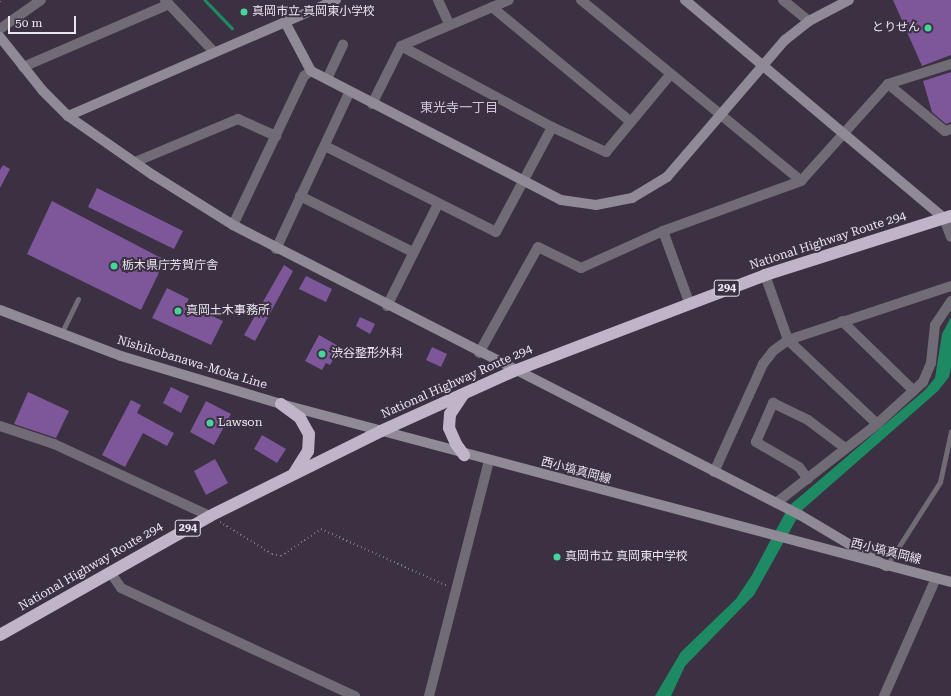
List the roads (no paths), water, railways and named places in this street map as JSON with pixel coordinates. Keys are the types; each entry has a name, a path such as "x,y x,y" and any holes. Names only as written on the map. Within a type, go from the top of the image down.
{"highway":[{"name":"National Highway Route 294","path":"0,635 210,516 381,431 514,371 689,302 765,275 948,217"},
{"path":"463,394 450,414 449,428 456,444 464,455"},
{"path":"281,404 300,418 309,434 308,451 292,475"}],"street":[{"path":"0,29 41,0"},
{"path":"68,116 336,0"},
{"path":"438,0 449,24"},
{"path":"372,104 401,46 449,24 509,0"},
{"path":"581,0 670,75 801,181"},
{"path":"685,0 764,63 844,132 948,217 951,237"},
{"path":"783,0 809,22"},
{"path":"285,22 311,71 349,93 561,200 578,204 615,203 632,198 667,177 764,63 809,22 849,0"},
{"path":"23,67 167,2 214,52"},
{"path":"492,7 630,121"},
{"path":"0,37 52,101 68,116 135,162 233,225 276,249 514,371 800,515 886,566"},
{"path":"327,79 343,45"},
{"path":"401,46 552,127 606,152 630,121 670,75"},
{"path":"480,353 538,247 581,268 663,231 801,181 888,84 951,64"},
{"path":"233,225 304,76 311,71"},
{"path":"888,84 945,131 951,129"},
{"path":"276,249 349,93"},
{"path":"135,162 238,119 276,136"},
{"path":"325,146 496,232 552,127"},
{"path":"300,196 413,252"},
{"path":"387,306 438,204"},
{"path":"663,231 689,302"},
{"path":"765,275 788,340 877,424"},
{"path":"714,472 763,364 773,351 788,340 951,286"},
{"path":"776,503 877,424 923,382 931,363 935,325 950,306"},
{"name":"Nishikobanawa-Moka Line","path":"0,310 61,334 170,372 381,431"},
{"path":"842,321 914,390"},
{"path":"808,479 798,467 756,442 773,403 808,420 845,448"},
{"path":"0,426 54,444 210,516"},
{"name":"西小塙真岡線","path":"381,431 464,455 951,582"},
{"path":"429,696 454,589 489,461"},
{"path":"110,572 121,588 355,696"},
{"path":"884,696 936,578"}],"lane":[{"path":"61,334 78,299"},
{"path":"886,566 940,482 951,431"}],"waterway":[{"path":"205,0 232,28"}],"place":[{"name":"真岡市立 真岡東小学校","path":"244,12"},
{"name":"とりせん","path":"928,28"},
{"name":"栃木県庁芳賀庁舎","path":"114,266"},
{"name":"真岡土木事務所","path":"178,311"},
{"name":"渋谷整形外科","path":"322,354"},
{"name":"Lawson","path":"210,423"},
{"name":"真岡市立 真岡東中学校","path":"557,557"}],"district":[{"name":"東光寺一丁目","path":"459,108"}]}
